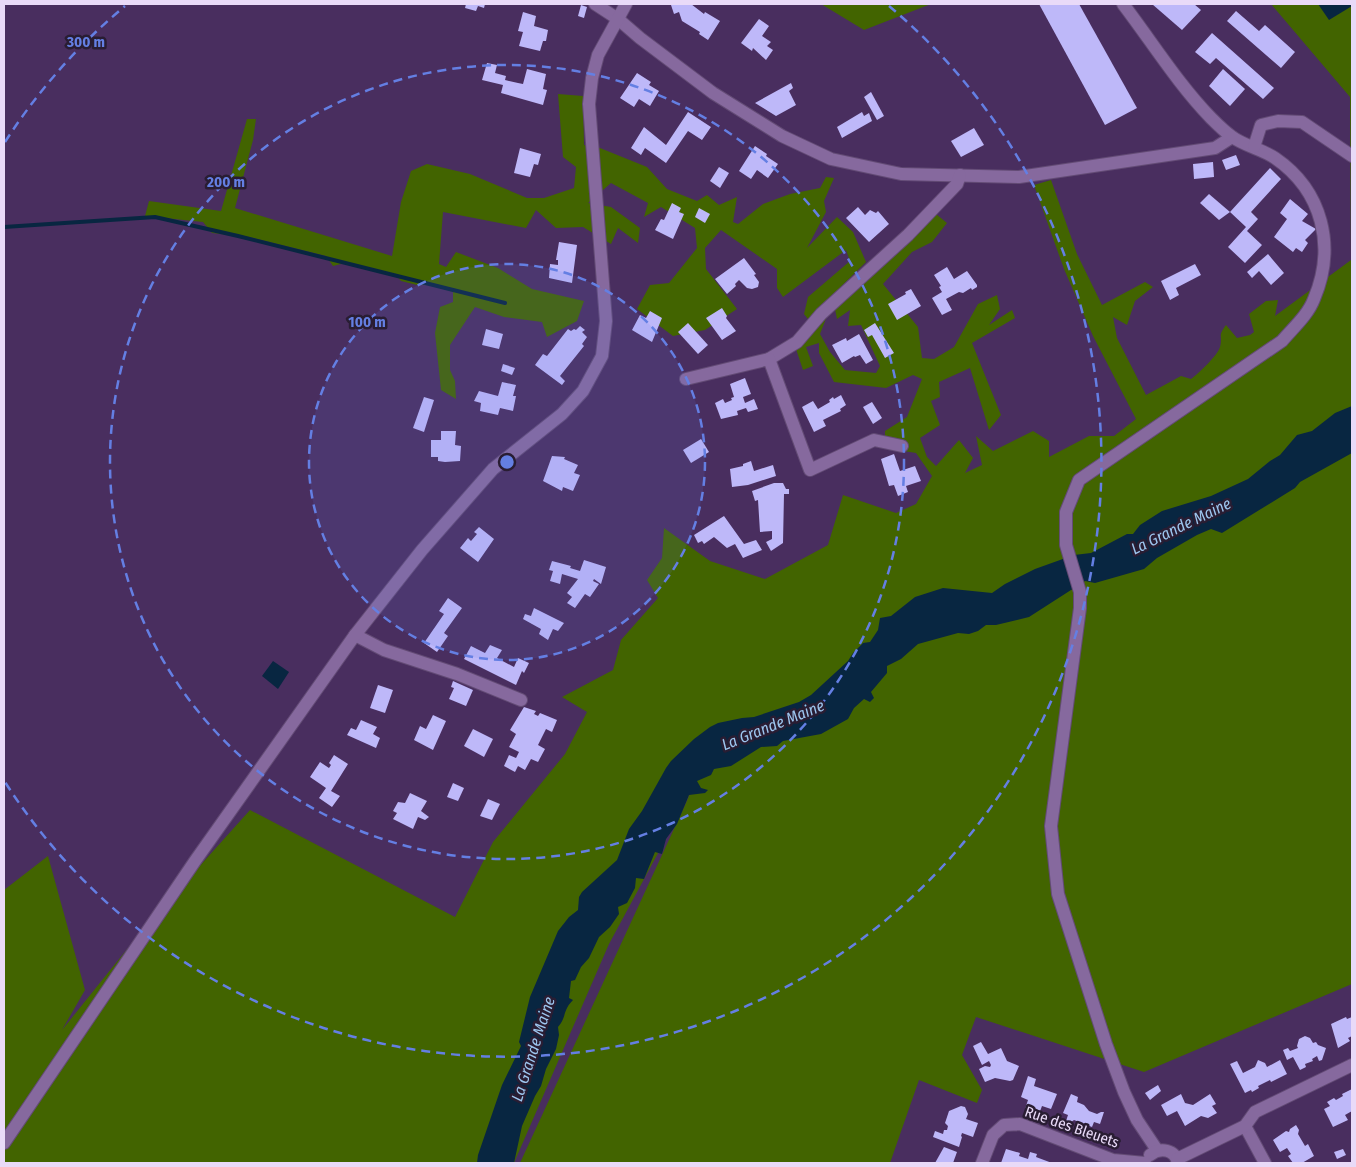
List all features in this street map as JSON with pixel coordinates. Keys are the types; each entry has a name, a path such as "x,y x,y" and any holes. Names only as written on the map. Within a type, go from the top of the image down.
{"street":[{"path":"595,4 618,19 713,93 782,136 832,159 901,174 1019,177 1215,148 1232,137"},
{"path":"4,1143 195,861 355,635 422,550 493,469 562,414 584,391 602,356 606,321 589,104 592,78 598,55 626,4"},
{"path":"1124,4 1177,77 1211,118 1232,137 1275,158 1297,177 1316,204 1325,234 1322,274 1314,300 1302,319 1282,341 1079,480 1066,512 1066,545 1080,592 1080,608 1051,826 1058,894 1106,1044 1124,1092 1137,1120 1157,1150"},
{"path":"1254,147 1262,125 1278,121 1302,122 1352,156"},
{"path":"686,379 769,359 797,342 821,314 908,235 957,184 960,176"},
{"path":"769,359 810,470 874,440 902,446"},
{"path":"355,635 384,650 457,674 521,700"},
{"path":"1145,1163 1151,1154 1157,1150 1165,1149 1172,1152 1178,1161 1244,1126 1255,1112 1352,1065"},
{"name":"Rue des Bleuets","path":"982,1163 993,1135 1004,1125 1020,1124 1114,1160 1145,1163"},
{"path":"1244,1126 1265,1163"}],"green space":[{"path":"821,4 931,4 864,30"},
{"path":"1271,4 1352,4 1352,984 1144,1072 976,1017 962,1055 982,1090 977,1103 919,1080 890,1163 520,1163 691,792 609,944 514,1163 4,1163 4,890 48,856 85,990 62,1030 144,928 250,810 455,917 493,842 565,754 587,712 562,697 613,670 621,640 658,598 647,580 662,558 664,528 710,561 765,579 828,545 843,495 896,513 916,504 932,476 916,453 885,448 885,431 907,417 922,379 913,375 886,388 834,382 819,353 819,343 806,347 813,366 803,370 796,349 827,316 820,334 830,352 845,370 876,373 880,366 861,325 848,326 850,310 837,319 835,309 936,214 947,223 932,242 912,252 883,284 918,327 922,358 934,359 954,347 978,304 997,295 1000,309 989,325 1012,310 1015,318 972,343 1001,415 989,430 970,368 939,382 940,397 931,401 940,425 920,438 927,457 936,466 959,440 973,458 965,473 982,465 976,436 993,451 1033,431 1049,441 1049,457 1089,436 1114,436 1136,419 1093,336 1064,269 1034,185 1051,180 1077,254 1102,305 1145,282 1153,287 1135,301 1127,325 1113,317 1117,338 1146,395 1181,376 1191,379 1198,373 1212,359 1220,347 1221,334 1226,325 1237,338 1250,335 1254,332 1249,314 1266,301 1278,300 1275,316 1351,260 1350,97"},
{"path":"558,94 583,96 584,145 600,148 647,167 667,189 697,201 707,195 719,205 737,197 733,222 738,224 763,204 790,194 820,188 826,177 834,178 824,201 826,212 807,248 837,217 853,232 866,262 808,319 804,314 808,297 850,261 846,250 783,297 777,288 777,269 721,230 705,248 706,269 737,309 705,330 673,336 637,309 650,285 669,283 697,248 695,228 661,207 644,217 648,203 611,183 588,203 611,207 640,228 638,243 618,228 611,244 583,227 556,228 536,210 526,228 443,212 439,264 446,267 456,252 498,268 532,289 584,301 577,321 547,337 542,322 504,317 475,307 450,345 450,370 455,381 456,399 441,390 435,333 440,307 453,302 453,292 429,284 417,285 401,281 396,275 345,263 333,266 326,256 249,237 212,233 203,222 145,216 149,201 221,211 247,119 256,119 253,140 235,208 392,256 401,202 411,171 427,164 470,174 527,198 544,198 574,188 576,167 563,157"}],"water":[{"path":"1318,4 1352,4 1352,6 1329,20"},
{"name":"La Grande Maine","path":"1352,406 1352,453 1300,482 1295,488 1222,533 1211,529 1197,535 1157,558 1144,569 1095,583 1085,581 1029,617 996,625 986,625 978,631 969,634 958,633 918,644 901,659 887,666 887,673 871,692 874,698 870,702 864,699 854,708 848,719 821,734 783,741 777,746 761,747 731,766 714,769 711,775 697,781 701,788 708,790 705,793 689,795 677,824 666,839 662,854 655,852 644,879 636,878 635,888 627,903 618,907 619,914 610,927 599,937 589,958 581,967 575,980 571,981 569,998 573,1000 567,1007 563,1020 558,1027 559,1035 556,1049 522,1126 514,1163 477,1163 502,1085 521,1046 519,1042 530,997 558,931 569,917 578,910 579,897 582,892 617,860 629,829 642,811 666,768 694,739 718,723 754,717 799,702 811,695 848,661 863,643 870,642 878,630 880,618 891,616 915,597 943,588 992,593 1005,584 1035,569 1074,555 1091,553 1127,534 1133,534 1140,525 1162,511 1211,496 1248,479 1280,455 1297,435 1312,431 1335,413"},
{"path":"273,661 289,672 278,689 262,676"}],"building":[{"path":"466,4 485,4 484,8 478,6 476,11 465,8"},
{"path":"691,4 704,14 705,12 720,21 708,40 699,34 700,32 682,21 679,12 674,14 671,5"},
{"path":"1039,4 1079,4 1137,108 1105,125"},
{"path":"1152,4 1194,4 1201,10 1182,30"},
{"path":"581,5 587,7 584,18 578,16"},
{"path":"1236,11 1259,31 1265,25 1295,52 1281,68 1227,21"},
{"path":"523,12 536,16 534,26 548,30 546,41 543,41 540,51 519,46 523,32 518,31"},
{"path":"759,19 769,26 762,36 771,42 767,46 773,50 766,60 753,48 752,51 741,43"},
{"path":"1212,33 1274,88 1263,99 1216,58 1210,64 1195,52"},
{"path":"487,63 497,65 495,73 506,76 505,80 523,84 527,69 546,74 543,89 547,90 543,105 501,93 503,85 482,80"},
{"path":"1223,69 1245,89 1230,106 1209,86"},
{"path":"637,73 651,82 649,85 659,91 650,106 639,99 634,107 620,98"},
{"path":"791,83 793,88 789,91 796,105 776,116 755,103"},
{"path":"871,92 884,116 877,120 864,97"},
{"path":"688,112 711,127 702,140 688,131 666,163 645,148 641,155 631,148 644,127 666,145"},
{"path":"862,112 864,116 869,113 872,121 842,138 837,127"},
{"path":"974,128 984,145 961,157 951,141"},
{"path":"755,146 778,164 768,178 757,170 751,179 739,171"},
{"path":"520,148 541,154 538,165 534,164 530,177 514,173"},
{"path":"1236,155 1240,165 1226,170 1222,160"},
{"path":"1213,162 1214,177 1194,179 1193,164"},
{"path":"719,167 729,173 720,188 710,181"},
{"path":"1270,168 1281,179 1251,212 1258,219 1247,231 1262,245 1245,263 1228,247 1246,227 1230,212"},
{"path":"1209,194 1230,212 1219,220 1200,203"},
{"path":"1290,199 1308,214 1302,221 1316,229 1305,240 1308,243 1302,252 1296,248 1293,252 1274,237 1287,219 1280,213"},
{"path":"672,203 681,208 679,212 684,214 673,239 655,230 661,219 664,220"},
{"path":"858,207 865,215 870,210 876,213 878,211 889,224 869,242 846,218"},
{"path":"699,208 710,214 705,223 695,217"},
{"path":"559,242 577,245 572,283 549,278 550,264 558,265 558,260 556,260"},
{"path":"1268,254 1284,273 1271,285 1259,271 1252,278 1247,272"},
{"path":"744,258 756,274 754,275 759,282 758,287 747,288 739,280 735,284 736,286 727,294 715,279"},
{"path":"1195,264 1201,275 1176,288 1179,295 1170,300 1161,281"},
{"path":"947,267 954,279 967,271 977,287 963,293 959,292 946,299 952,310 942,315 932,298 942,292 939,287 941,286 934,275"},
{"path":"911,289 921,306 897,320 888,304"},
{"path":"722,308 727,316 726,318 736,331 722,340 706,318"},
{"path":"650,311 662,318 652,342 632,330 640,315 646,318"},
{"path":"688,323 708,345 698,354 678,332"},
{"path":"875,323 894,353 885,358 872,335 868,337 864,330"},
{"path":"580,326 585,330 582,332 587,337 582,344 584,346 560,376 565,381 562,385 535,365 543,354 547,356 568,329 571,331 576,330"},
{"path":"486,329 503,334 499,349 482,345"},
{"path":"859,334 873,360 866,364 860,355 854,356 842,363 832,345 846,338 847,341"},
{"path":"503,364 515,368 512,375 501,371"},
{"path":"745,378 751,394 743,397 745,403 754,399 758,409 748,412 746,408 737,411 738,415 721,419 715,403 723,399 725,403 732,400 731,398 734,397 730,384"},
{"path":"502,382 516,385 513,396 516,396 513,411 500,408 498,415 480,411 481,403 474,401 479,391 498,396"},
{"path":"841,395 846,405 840,409 841,411 823,420 826,426 814,432 802,407 813,401 818,409 830,402 829,400 833,397 834,399"},
{"path":"424,397 434,400 424,432 413,428"},
{"path":"872,402 882,418 873,424 863,407"},
{"path":"441,431 456,431 455,445 461,446 460,461 445,462 438,461 438,457 431,457 431,440 441,440"},
{"path":"701,439 709,452 691,463 683,450"},
{"path":"894,454 900,471 915,466 921,481 906,486 908,492 898,496 894,485 889,486 881,459"},
{"path":"552,456 565,457 564,459 578,465 574,473 580,475 573,491 563,487 562,491 543,481"},
{"path":"751,461 754,471 773,465 776,476 748,485 732,487 730,469 743,466 743,464"},
{"path":"774,483 783,483 786,489 789,489 789,494 784,494 783,543 771,551 766,542 772,539 772,531 760,532 758,500 755,501 752,491"},
{"path":"724,516 744,544 756,540 762,550 743,558 735,544 727,548 714,537 704,544 702,541 698,543 694,535"},
{"path":"479,527 494,539 478,562 460,548 468,538 471,541 477,534 474,532"},
{"path":"584,560 606,567 601,584 594,579 593,581 599,584 590,597 585,594 575,608 567,603 572,597 567,593 578,579 562,574 560,584 550,581 553,571 549,570 552,561 571,566 570,568 580,571"},
{"path":"448,598 462,608 444,633 448,636 437,652 424,643 444,614 439,611"},
{"path":"534,608 564,623 558,631 553,629 548,640 539,634 541,629 523,619 525,614 531,616"},
{"path":"490,645 502,650 497,658 514,667 518,658 529,663 524,673 522,671 516,685 464,659 471,646 485,653"},
{"path":"453,681 473,690 466,706 449,699 454,688 451,687"},
{"path":"378,685 393,690 385,713 370,708"},
{"path":"524,707 536,711 534,714 538,716 540,713 557,720 552,732 546,729 538,745 545,749 538,762 531,759 525,770 518,766 515,772 504,766 509,755 516,758 519,752 509,747 516,734 510,730"},
{"path":"433,715 446,721 433,750 414,740 420,726 426,729"},
{"path":"361,720 377,727 373,734 380,738 376,748 347,735 351,728 356,730"},
{"path":"473,729 493,739 484,757 464,746"},
{"path":"334,755 348,764 331,791 340,796 332,807 319,798 326,788 310,777 320,762 329,768 331,765 329,763"},
{"path":"453,783 464,788 458,801 447,797"},
{"path":"410,793 427,801 421,811 429,817 425,820 418,817 413,829 393,819 397,813 393,811 398,802 405,803"},
{"path":"488,799 500,804 492,820 480,816"},
{"path":"1346,1017 1347,1019 1352,1017 1352,1036 1348,1038 1350,1041 1338,1048 1331,1024"},
{"path":"1305,1036 1310,1038 1313,1043 1316,1042 1318,1045 1326,1048 1322,1060 1319,1061 1317,1056 1300,1070 1293,1057 1287,1060 1283,1050 1288,1048 1290,1051 1298,1048 1299,1039"},
{"path":"981,1042 988,1054 1001,1048 1007,1061 1019,1066 1013,1080 995,1078 985,1082 979,1069 985,1066 990,1067 991,1065 989,1061 982,1065 973,1046"},
{"path":"1258,1060 1265,1063 1267,1067 1280,1060 1287,1074 1258,1086 1259,1088 1252,1092 1251,1090 1245,1093 1230,1064 1237,1061 1243,1073 1255,1067"},
{"path":"1028,1076 1036,1079 1034,1086 1057,1094 1051,1109 1042,1106 1039,1114 1025,1109 1028,1100 1021,1097"},
{"path":"1158,1085 1161,1091 1150,1100 1145,1093"},
{"path":"1352,1089 1352,1111 1345,1115 1348,1120 1333,1127 1324,1109 1330,1106 1327,1102 1334,1098 1336,1100 1343,1096 1342,1094"},
{"path":"1071,1094 1078,1097 1077,1102 1084,1105 1089,1111 1097,1114 1104,1112 1100,1124 1094,1122 1092,1127 1074,1120 1070,1123 1066,1121 1068,1115 1063,1113"},
{"path":"1181,1094 1185,1103 1193,1105 1210,1094 1216,1104 1212,1106 1217,1113 1208,1118 1201,1116 1185,1126 1177,1111 1167,1116 1161,1105"},
{"path":"961,1106 965,1107 968,1114 966,1119 978,1123 973,1137 962,1133 959,1147 933,1137 935,1131 943,1134 944,1130 947,1130 948,1126 945,1123 949,1111"},
{"path":"1296,1125 1299,1130 1298,1134 1305,1146 1308,1144 1314,1156 1302,1163 1293,1163 1288,1156 1291,1154 1287,1148 1280,1152 1273,1140 1286,1131 1289,1132"},
{"path":"944,1147 957,1152 953,1163 935,1163"},
{"path":"1006,1149 1020,1153 1019,1156 1028,1159 1030,1152 1037,1154 1036,1157 1052,1163 1001,1163"},
{"path":"1343,1149 1346,1155 1337,1159 1334,1152"}],"waterway":[{"path":"4,227 155,217 505,303"}]}
